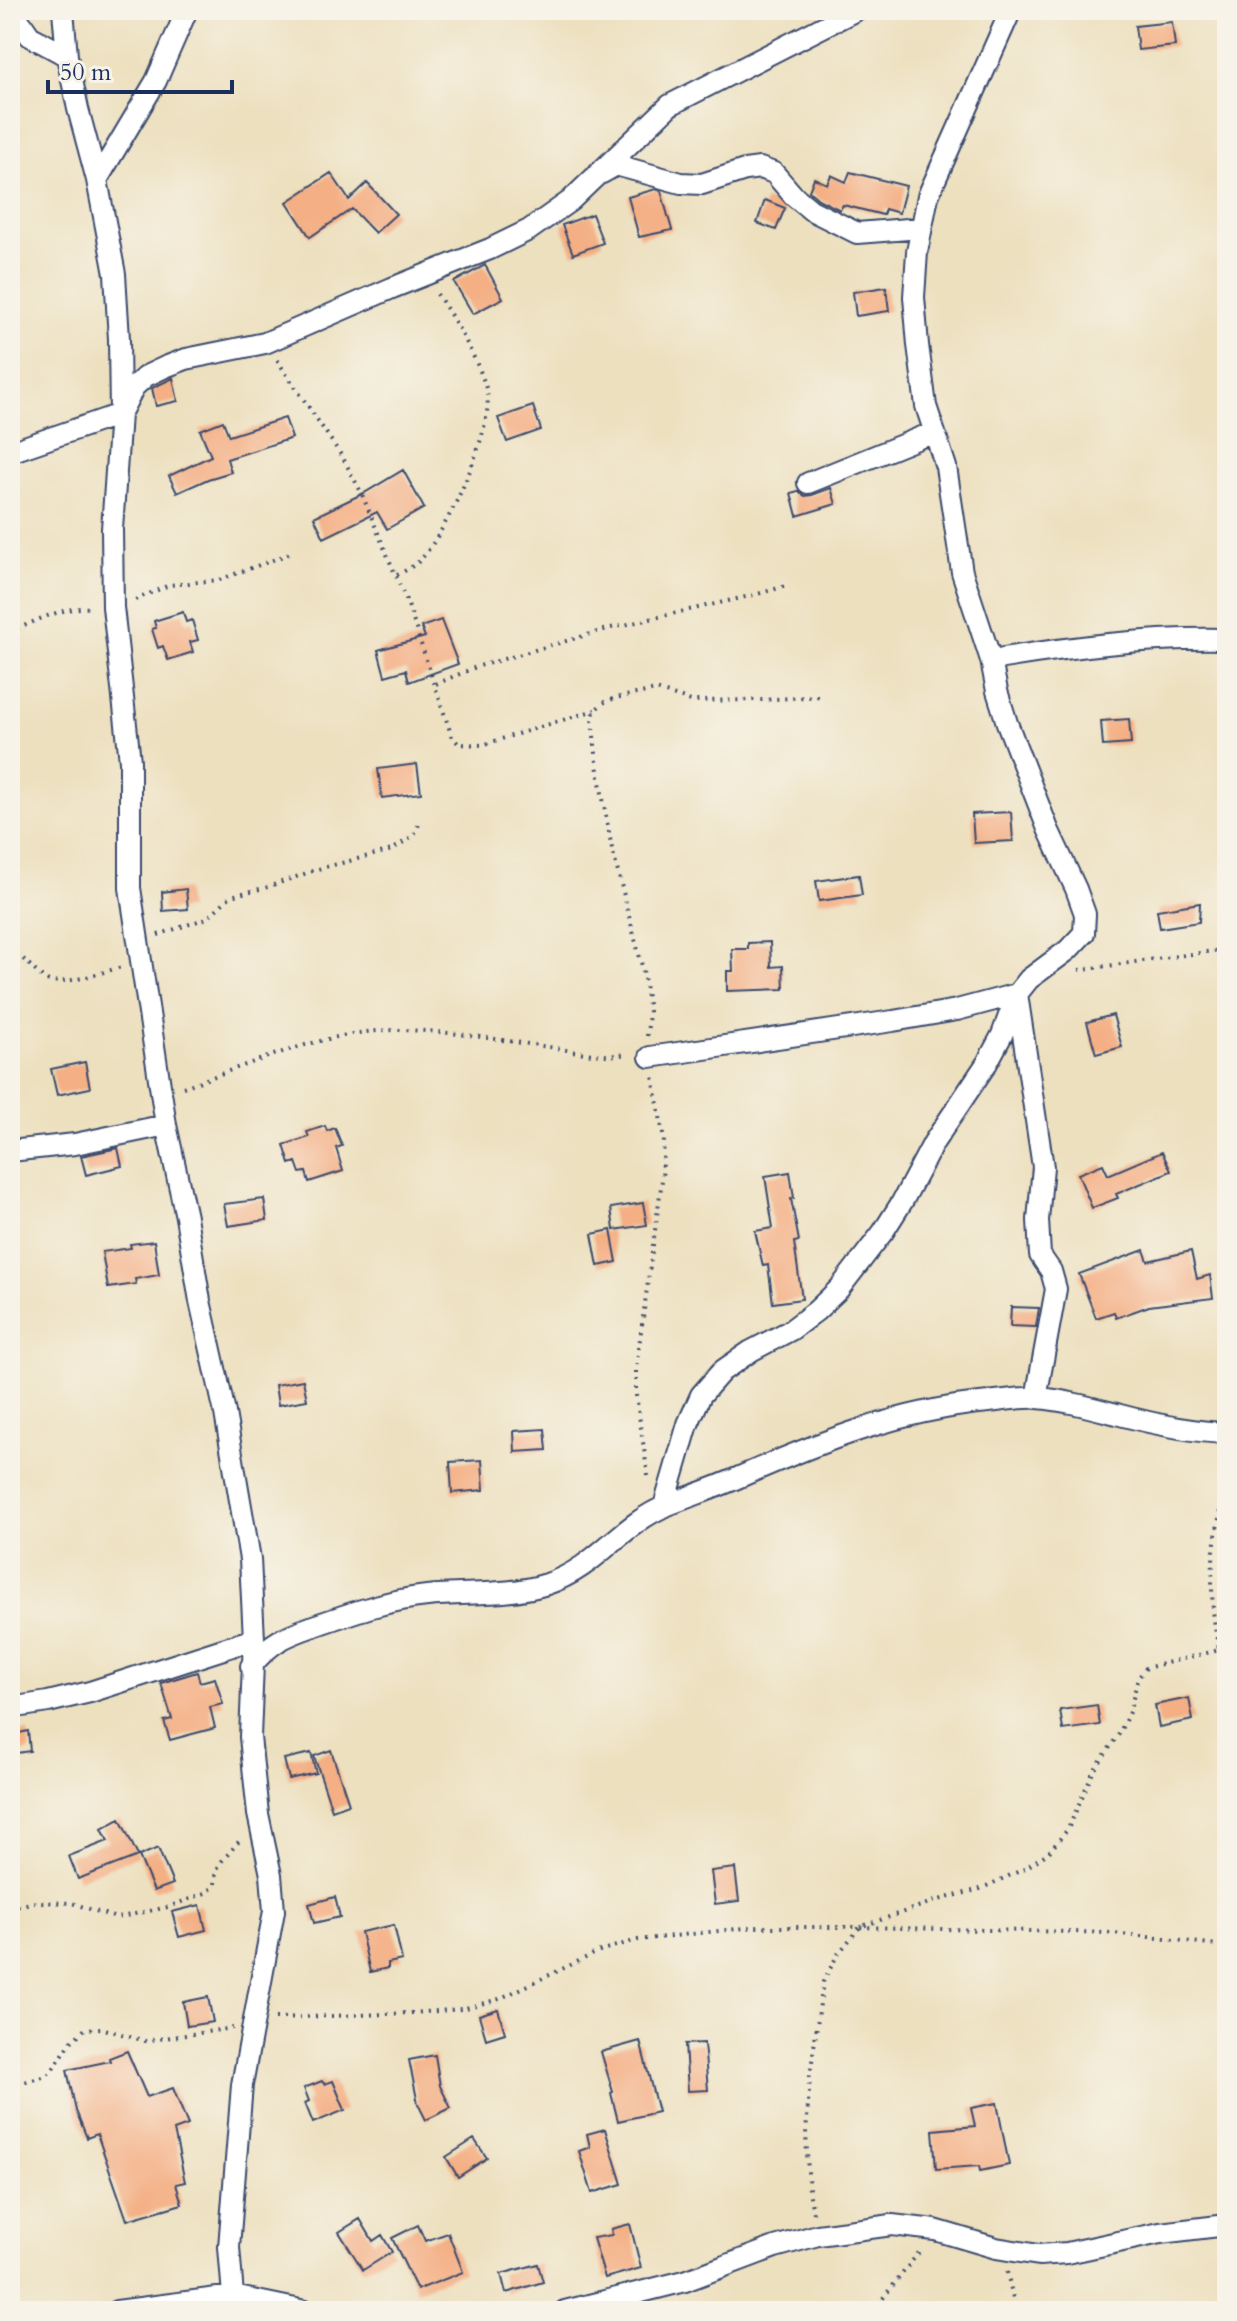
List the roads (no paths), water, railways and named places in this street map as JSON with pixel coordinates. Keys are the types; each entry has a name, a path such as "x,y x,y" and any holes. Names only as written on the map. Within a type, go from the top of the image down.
{"street":[{"path":"12,10 30,36 67,56"},
{"path":"63,10 67,56 97,180 115,274 120,414 112,529 113,607 130,761 130,888 166,1125 230,1440 250,1559 254,1639 250,1737 258,1814 271,1875 274,1911 252,2023 236,2140 229,2247 232,2303"},
{"path":"97,180 156,81 187,10"},
{"path":"10,452 120,414 134,387 146,376 165,367 186,359 265,343 529,230 570,201 670,105 856,10"},
{"path":"664,1506 688,1424 701,1395 722,1371 791,1330 839,1289 902,1202 934,1142 987,1063 1002,1035 1017,994 1029,979 1068,950 1084,933 1085,914 1013,737 962,572 946,467 926,406 914,297 921,228 928,196 1011,10"},
{"path":"599,175 616,165 681,183 702,184 760,168 774,173 811,210 857,233 921,228"},
{"path":"808,483 934,432"},
{"path":"991,660 1096,644 1227,639"},
{"path":"648,1049 893,1021 957,1010 1017,994"},
{"path":"1017,994 1043,1167 1038,1220 1040,1255 1051,1271 1056,1289 1036,1398"},
{"path":"10,1151 75,1144 166,1125"},
{"path":"251,1666 265,1649 283,1637 374,1605 425,1596 511,1591 546,1584 572,1574 592,1561 642,1517 664,1506 855,1430 909,1415 961,1404 1036,1398 1201,1432 1227,1433"},
{"path":"10,1708 90,1692 254,1639"},
{"path":"569,2310 685,2281 775,2247 818,2235 892,2225 935,2230 996,2248 1039,2255 1067,2253 1160,2233 1227,2225"},
{"path":"117,2311 232,2303 305,2311"}]}
